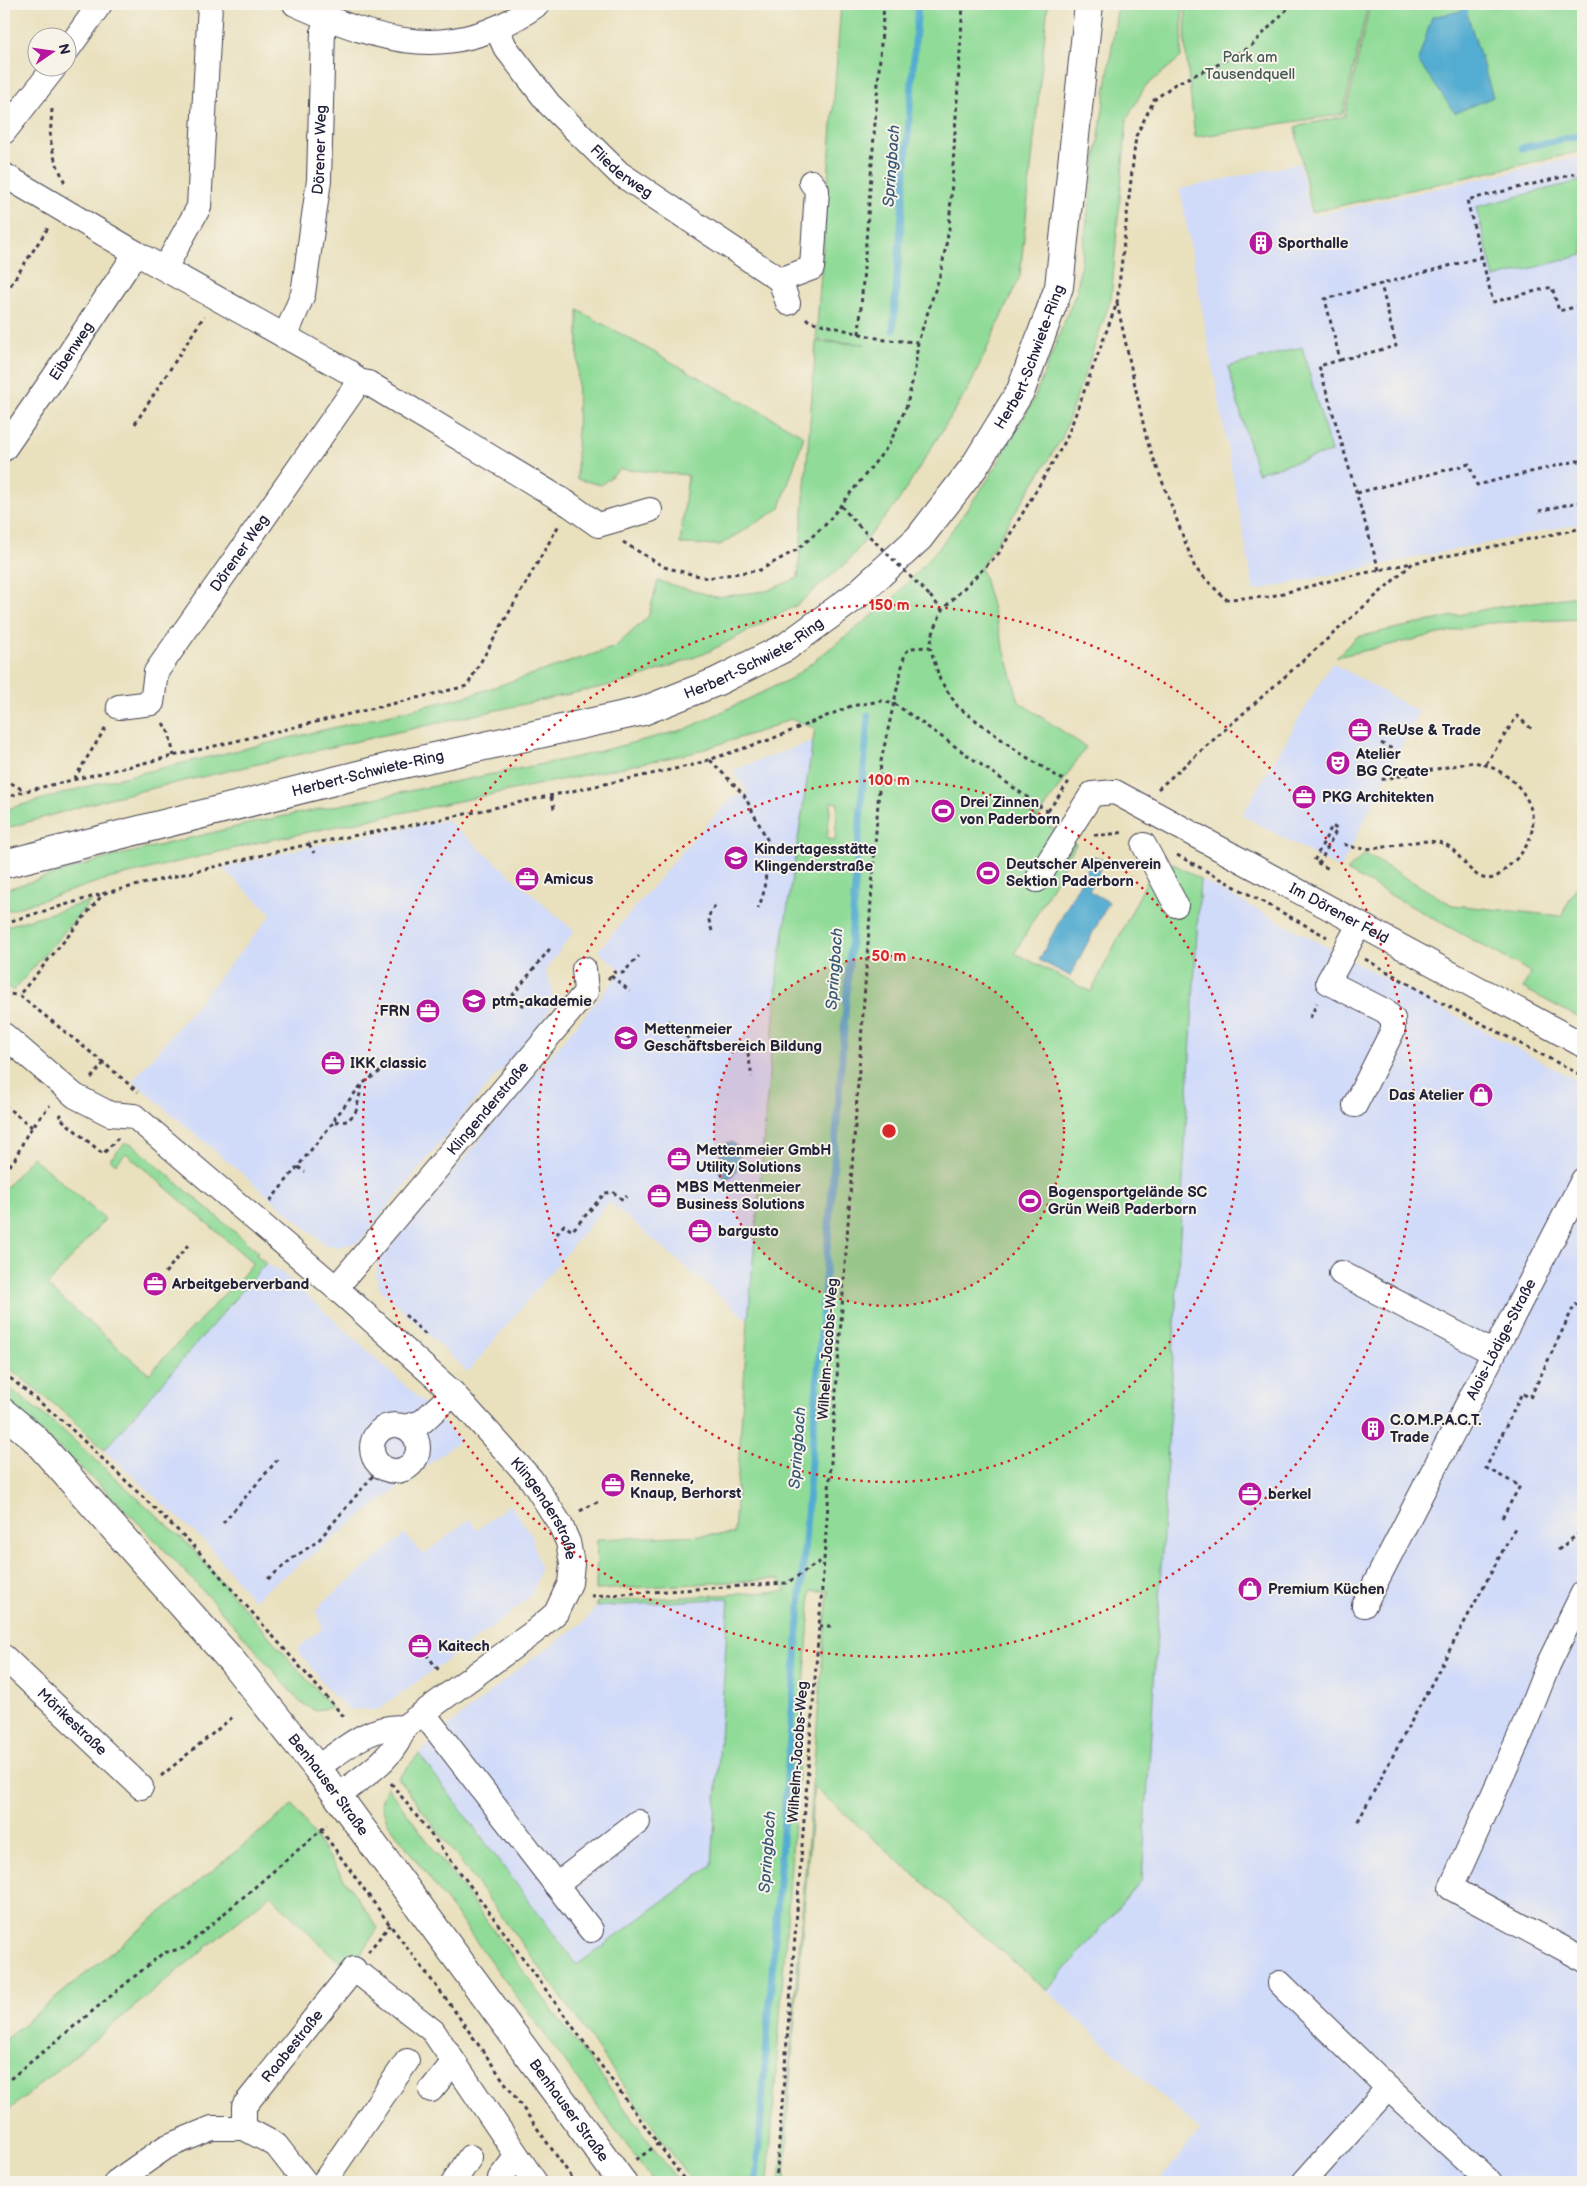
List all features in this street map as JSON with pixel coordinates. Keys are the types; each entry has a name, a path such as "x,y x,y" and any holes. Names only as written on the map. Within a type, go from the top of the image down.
{"main road":[{"name":"Herbert-Schwiete-Ring","path":"4,864 394,766 643,711 716,682 786,647 857,595 919,538 974,467 1021,390 1059,287 1089,4"},
{"name":"Benhauser Straße","path":"4,1413 34,1438 231,1660 317,1768 627,2173"}],"street":[{"path":"78,35 100,4"},
{"path":"165,268 199,207 210,4"},
{"path":"295,4 327,18 391,39 421,42 448,41 497,30 538,4"},
{"name":"Dörener Weg","path":"285,336 303,294 319,180 323,30 327,18"},
{"name":"Fliederweg","path":"497,30 505,47 549,104 618,173 780,280"},
{"path":"4,132 46,78"},
{"path":"4,174 60,209 349,372 358,381 368,383 570,505 598,525 650,510"},
{"path":"788,303 780,280 812,268 816,190 811,182"},
{"name":"Eibenweg","path":"4,448 54,377 136,252"},
{"name":"Dörener Weg","path":"119,707 152,703 156,672 358,381"},
{"name":"Im Dörener Feld","path":"1037,880 1092,794 1115,792 1583,1044"},
{"path":"1149,811 1139,854 1176,905"},
{"path":"1356,1105 1392,1030 1393,1019 1385,1011 1328,982 1360,925"},
{"name":"Klingenderstraße","path":"336,1288 586,992 584,969"},
{"path":"4,1035 70,1092"},
{"name":"Klingenderstraße","path":"70,1092 110,1114 134,1116 336,1288 453,1394 524,1470 547,1502 568,1542 572,1564 570,1583 556,1613 424,1714 404,1727 389,1726 359,1738 317,1768"},
{"name":"Alois-Lödige-Straße","path":"1364,1605 1583,1180"},
{"path":"1341,1273 1494,1353"},
{"path":"406,1427 422,1422 453,1394"},
{"path":"399,1425 406,1427 416,1438 419,1445 416,1460 411,1466 397,1472 371,1455 376,1436 386,1427 399,1425"},
{"path":"1583,1593 1548,1665 1522,1731 1451,1888 1583,1959"},
{"name":"Mörikestraße","path":"4,1657 141,1787"},
{"path":"424,1714 591,1930"},
{"name":"Klingenderstraße","path":"338,1796 377,1765 400,1741 404,1727"},
{"path":"556,1885 638,1822"},
{"path":"359,1973 433,2031 535,2182"},
{"name":"Raabestraße","path":"244,2128 244,2106 359,1973"},
{"path":"1280,1983 1388,2088 1490,2182"},
{"path":"324,2182 407,2061"},
{"path":"431,2090 453,2063"},
{"path":"1304,2182 1388,2088"},
{"path":"116,2182 166,2148 212,2128 244,2128 276,2144 305,2182"},
{"path":"500,2178 517,2156"},
{"path":"454,2182 470,2157"}],"path":[{"path":"859,334 884,4"},
{"path":"598,525 664,567 707,578 760,570 798,549 825,525 890,445 907,405 915,369 918,342 941,272 949,229 963,4"},
{"path":"4,923 105,892 309,844 552,797 710,760 769,740 851,706 881,701 895,704 1048,812 1068,783 1020,753 958,707 940,680 930,648 932,636 942,610 999,553 1066,440 1117,303 1136,136 1154,100 1175,84 1219,64 1251,46 1292,4"},
{"path":"49,78 56,94 52,106 50,138 55,160 66,184"},
{"path":"1583,172 1467,200 1493,302 1552,287 1559,311 1583,305"},
{"path":"6,292 60,209"},
{"path":"1340,360 1325,299 1482,257"},
{"path":"1379,570 1319,366 1396,346 1381,284"},
{"path":"135,424 216,297"},
{"path":"788,303 809,321 885,340 918,342"},
{"path":"1117,303 1146,441 1195,568 1225,599 1268,597 1379,570 1582,529"},
{"path":"1357,493 1469,464 1478,485 1576,460 1583,461"},
{"path":"1539,511 1583,501"},
{"path":"4,798 73,779 467,686 570,505"},
{"path":"841,506 942,610"},
{"path":"1149,811 1413,563"},
{"name":"Wilhelm-Jacobs-Weg","path":"776,2182 824,1559 881,760 905,653 911,648 930,648"},
{"path":"73,779 119,707"},
{"path":"1486,764 1517,716 1533,730"},
{"path":"169,733 174,756"},
{"path":"1381,743 1394,750"},
{"path":"710,760 744,796 770,845 763,896 758,908"},
{"path":"1344,844 1356,850 1417,842 1440,843 1448,846 1476,874 1483,878 1491,879 1496,877 1520,856 1531,839 1533,827 1530,802 1515,784 1486,764 1474,762 1379,780"},
{"path":"4,779 26,791"},
{"path":"552,797 554,812"},
{"path":"1320,864 1337,829 1332,826 1314,861 1331,870"},
{"path":"309,844 314,854"},
{"path":"19,995 105,892"},
{"path":"712,932 708,917 717,903"},
{"path":"524,1006 512,996 552,946"},
{"path":"614,972 623,973 639,956"},
{"path":"4,998 5,993 19,995 140,1094"},
{"path":"667,1021 694,1043"},
{"path":"748,1054 752,1077"},
{"path":"4,1172 15,1159 32,1128 104,1063"},
{"path":"270,1201 335,1122 335,1118 362,1084 385,1068 389,1072"},
{"path":"335,1122 348,1121 356,1110 362,1084"},
{"path":"70,1092 59,1117 103,1154 114,1141 122,1136"},
{"path":"4,1105 32,1128"},
{"path":"298,1166 304,1172"},
{"path":"557,1234 564,1225 572,1231 605,1193 613,1192 624,1200 627,1196"},
{"path":"262,1195 277,1208"},
{"path":"165,1273 188,1245"},
{"path":"1502,1518 1520,1486 1486,1468 1522,1393 1530,1398 1575,1304 1583,1308"},
{"path":"404,1315 432,1341"},
{"path":"4,1373 64,1422 191,1543 348,1721"},
{"path":"268,1579 318,1540 376,1472 371,1455"},
{"path":"223,1523 279,1458"},
{"path":"577,1513 599,1501"},
{"path":"1358,1821 1516,1526"},
{"path":"1558,1550 1583,1530"},
{"path":"592,1596 786,1582 824,1559"},
{"path":"587,1605 592,1596 591,1588"},
{"path":"819,1626 831,1626"},
{"path":"432,1677 447,1665"},
{"path":"141,1787 157,1780 234,1716"},
{"path":"389,1780 463,1876 686,2182"},
{"path":"4,2084 163,1953 184,1948 322,1830 449,2003 574,2182"},
{"path":"359,1973 390,1925"},
{"path":"627,2173 658,2144"}],"shaded area":[{"path":"1583,156 1583,523 1254,591 1180,189 1300,163 1311,216"},
{"path":"1332,663 1419,712 1340,869 1242,815"},
{"path":"813,741 778,970 748,1320 609,1202 468,1372 380,1289 376,1274 379,1260 622,971 598,951 692,840 731,799 748,793 733,770"},
{"path":"447,820 574,931 545,971 553,989 551,1007 541,1023 359,1242 338,1247 326,1245 133,1081 272,914 222,868 312,846"},
{"path":"1200,879 1583,1084 1583,2182 1158,2182 1200,2131 1047,1991 1142,1880"},
{"path":"266,1263 283,1273 423,1402 460,1440 253,1600 207,1544 104,1450"},
{"path":"510,1504 531,1534 540,1569 533,1593 508,1616 378,1710 348,1709 331,1693 297,1649 323,1628 316,1612 322,1603 405,1534 423,1555 469,1519 477,1530"},
{"path":"730,1597 712,1865 577,1965 419,1754 449,1726 521,1667 584,1622 596,1607"}],"green space":[{"path":"841,4 1048,4 1020,276 970,386 897,503 846,563 797,605 706,653 633,680 110,798 4,829 4,810 107,781 464,697 615,647 648,617 658,581 716,597 766,591 798,578 816,342 865,344 816,340"},
{"path":"1118,4 1183,4 1181,57 1144,88 1127,119 1111,299 1062,438 981,567 1019,702 1086,747 1038,818 1008,799 1076,844 1015,953 1091,992 1151,873 1168,874 1172,863 1200,879 1142,1880 1047,1991 814,1787 789,2094 785,2182 780,2182 828,1591 811,1591 768,2182 692,2182 552,1984 398,1778 419,1754 577,1965 712,1865 729,1598 596,1607 597,1602 786,1591 779,1579 596,1590 597,1539 734,1534 748,1320 778,970 815,728 790,719 767,729 692,753 260,842 104,880 4,912 4,890 100,860 256,822 577,757 686,729 792,678 891,601 943,543 989,478 1033,401 1077,290","holes":["831,802 838,803 835,840 827,839"]},
{"name":"Park am Tausendquell","path":"1186,4 1368,4 1343,114 1195,137 1185,43"},
{"path":"1370,4 1583,4 1583,151 1312,212 1295,127 1345,116"},
{"path":"1583,180 1583,255 1494,278 1476,207"},
{"path":"578,310 804,436 780,508 720,545 680,544 688,475 620,469 601,485 577,479"},
{"path":"1302,347 1331,452 1257,473 1228,367"},
{"path":"1583,593 1583,619 1488,623 1336,657 1357,637 1491,608 1571,597"},
{"path":"1365,854 1452,905 1561,916 1583,875 1583,1020 1523,988 1531,972 1347,871"},
{"path":"91,901 13,991 4,983 4,927"},
{"path":"125,1143 132,1144 258,1252 256,1255 266,1263 104,1450 69,1416 4,1364 4,1190 32,1157 105,1219 47,1286 149,1374 228,1290 230,1291 253,1263 126,1153 116,1164 110,1159"},
{"path":"4,1384 59,1427 188,1544 332,1708 314,1710 301,1703 232,1623 160,1545 45,1435 4,1401"},
{"path":"387,1786 679,2182 654,2182 387,1821 381,1802"},
{"path":"293,1805 378,1928 349,1972 270,1895 4,2114 4,2040"}],"water":[{"path":"1466,10 1493,97 1455,113 1418,61 1432,17"},
{"path":"1094,856 1105,861 1089,891 1109,902 1070,976 1039,960"},
{"path":"729,1142 738,1148 739,1161 734,1174 724,1178 719,1171 720,1158 723,1147"}],"waterway":[{"name":"Springbach","path":"893,330 918,4"},
{"path":"1463,19 1466,4"},
{"path":"1522,148 1583,135"},
{"name":"Springbach","path":"756,2182 868,716"}],"place":[{"name":"Sporthalle","path":"1261,243"},
{"name":"ReUse & Trade","path":"1360,730"},
{"name":"Atelier BG Create","path":"1338,763"},
{"name":"PKG Architekten","path":"1304,797"},
{"name":"Drei Zinnen von Paderborn","path":"943,811"},
{"name":"Kindertagesstätte Klingenderstraße","path":"736,858"},
{"name":"Deutscher Alpenverein Sektion Paderborn","path":"988,873"},
{"name":"Amicus","path":"527,879"},
{"name":"ptm-akademie","path":"474,1001"},
{"name":"FRN","path":"428,1011"},
{"name":"Mettenmeier Geschäftsbereich Bildung","path":"626,1038"},
{"name":"IKK classic","path":"333,1063"},
{"name":"Das Atelier","path":"1481,1095"},
{"name":"Mettenmeier GmbH Utility Solutions","path":"679,1159"},
{"name":"MBS Mettenmeier Business Solutions","path":"659,1196"},
{"name":"Bogensportgelände SC Grün Weiß Paderborn","path":"1030,1201"},
{"name":"bargusto","path":"700,1231"},
{"name":"Arbeitgeberverband","path":"155,1284"},
{"name":"C.O.M.P.A.C.T. Trade","path":"1373,1429"},
{"name":"Renneke, Knaup, Berhorst","path":"613,1485"},
{"name":"berkel","path":"1250,1494"},
{"name":"Premium Küchen","path":"1250,1589"},
{"name":"Kaitech","path":"420,1646"}]}
